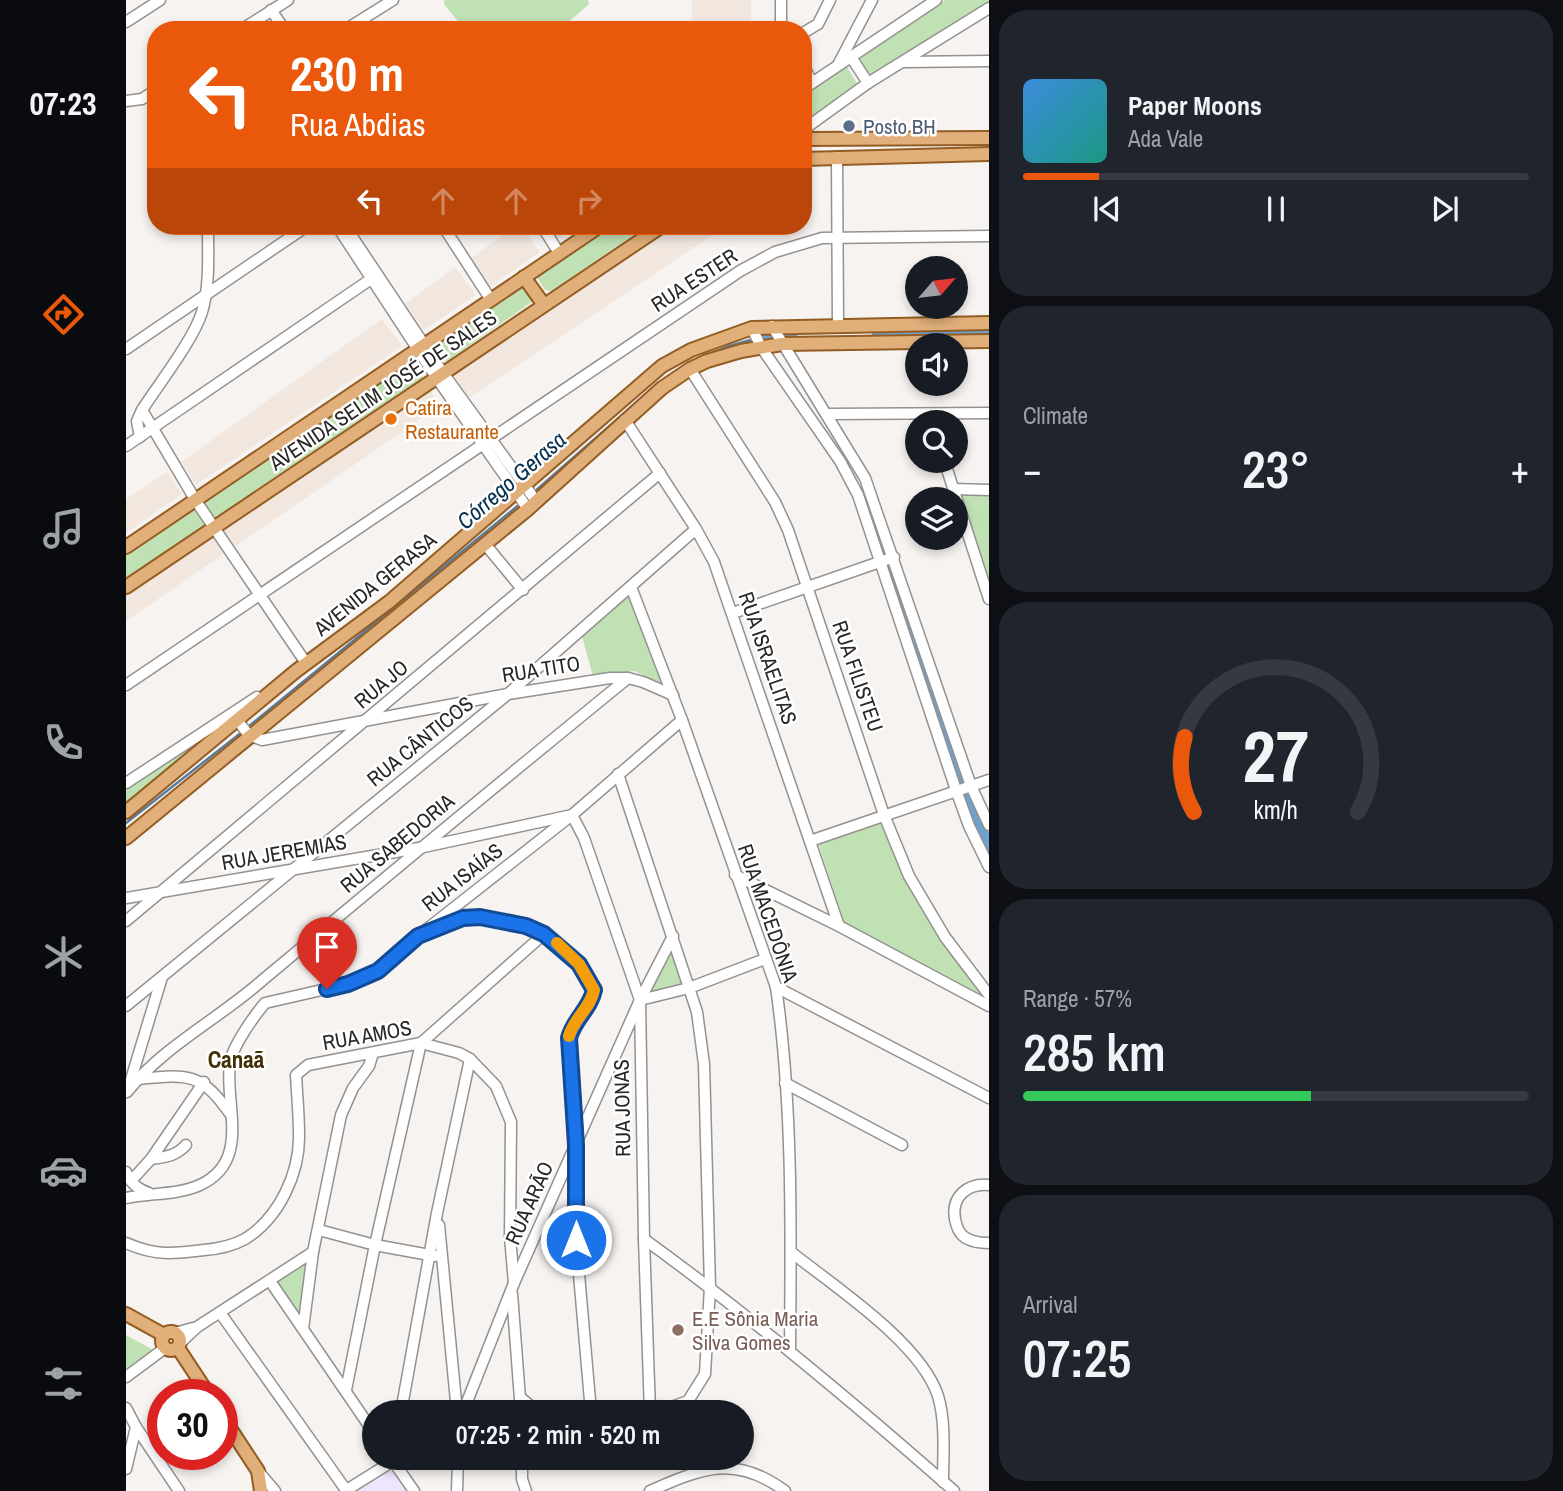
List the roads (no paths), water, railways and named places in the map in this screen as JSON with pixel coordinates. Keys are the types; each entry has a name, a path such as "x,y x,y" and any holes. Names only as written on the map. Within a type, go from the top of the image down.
{"main road":[{"path":"812,139 989,138"},
{"path":"895,140 896,156"},
{"path":"812,159 989,154"},
{"name":"AVENIDA SELIM JOSÉ DE SALES","path":"126,547 586,235"},
{"name":"AVENIDA SELIM JOSÉ DE SALES","path":"126,587 649,235"},
{"path":"524,276 544,305"},
{"name":"AVENIDA GERASA","path":"126,838 248,734 485,544 526,496 662,366 691,350 838,325 989,323"},
{"path":"758,339 777,337"},
{"name":"AVENIDA GERASA","path":"777,337 989,341"},
{"name":"AVENIDA GERASA","path":"126,812 301,667 625,420 662,388 690,369 758,339"},
{"path":"126,1314 172,1341 198,1379"},
{"path":"238,1440 258,1471 261,1491"}],"street":[{"path":"126,22 160,0"},
{"path":"254,21 288,0"},
{"path":"359,21 393,0"},
{"path":"780,21 781,0"},
{"path":"812,28 818,24 830,0"},
{"path":"837,66 872,0"},
{"path":"812,83 936,0"},
{"path":"812,124 869,83 989,8"},
{"path":"271,10 279,21"},
{"path":"851,57 869,83"},
{"path":"903,62 989,61"},
{"path":"128,101 147,95"},
{"path":"837,158 838,325"},
{"path":"140,437 137,421 142,410 192,334 201,314 205,295 208,235"},
{"path":"126,349 294,235"},
{"path":"344,235 526,496"},
{"path":"350,235 374,277"},
{"path":"449,235 491,299"},
{"path":"548,235 559,253"},
{"name":"RUA ESTER","path":"126,685 740,271 775,252 805,241 837,238 989,236"},
{"path":"126,446 374,277"},
{"path":"777,337 828,414 865,478 887,559 964,788 969,826 989,867"},
{"path":"758,339 840,461 858,495 887,559 964,788 989,825"},
{"name":"RUA FILISTEU","path":"690,369 775,502 788,530 884,815 909,876 945,937 989,995"},
{"path":"126,783 301,667 259,595 196,501 142,410"},
{"path":"968,414 989,413"},
{"path":"828,414 905,416"},
{"name":"RUA ISRAELITAS","path":"625,420 696,529 714,562 839,926"},
{"name":"RUA JO","path":"126,921 660,474"},
{"path":"968,489 989,490"},
{"name":"RUA CÂNTICOS","path":"162,976 508,694 696,529"},
{"path":"968,535 989,599"},
{"path":"485,544 523,590"},
{"path":"733,613 887,559"},
{"name":"RUA MACEDÔNIA","path":"631,587 673,695 776,987 785,1083 791,1252 790,1351"},
{"name":"RUA TITO","path":"248,734 262,740 508,694 610,678 628,678 673,695"},
{"name":"RUA SABEDORIA","path":"127,1094 152,1064 251,990 419,848 628,678"},
{"name":"RUA ISAÍAS","path":"265,1003 348,984 378,971 418,936 572,815 682,720"},
{"path":"238,721 248,734"},
{"path":"618,774 697,1013 704,1064 710,1287 705,1374 689,1400"},
{"path":"810,841 989,780"},
{"name":"RUA JEREMIAS","path":"126,898 419,848 572,815"},
{"name":"RUA JONAS","path":"572,815 584,838 640,1000 650,1400"},
{"path":"735,875 839,926 989,1006"},
{"path":"418,936 454,920 480,917 526,926 544,934 579,964 594,990 587,1009 572,1026 569,1038 576,1145 576,1240 590,1400"},
{"path":"346,1390 375,1245 421,1043 544,934"},
{"name":"RUA ARÃO","path":"468,1400 513,1287 640,1000 673,936"},
{"path":"640,1000 689,988 765,959"},
{"path":"126,1006 162,976"},
{"path":"127,1094 162,976"},
{"path":"776,987 989,1098"},
{"path":"126,1198 186,1190 213,1178 222,1166 229,1150 234,1118 230,1097 230,1061 248,1027 265,1003 251,990"},
{"name":"RUA AMOS","path":"126,1243 142,1251 166,1255 215,1249 244,1239 271,1217 292,1179 300,1136 296,1075 308,1065 421,1043 459,1053 470,1059 496,1086 511,1122 510,1224 521,1398"},
{"path":"303,1329 313,1252 341,1115 353,1088 369,1066 373,1053"},
{"path":"403,1400 437,1213 470,1059"},
{"path":"138,1079 178,1076 204,1082 234,1118"},
{"path":"149,1193 141,1190 128,1176 151,1159 204,1082"},
{"path":"785,1083 902,1145"},
{"path":"151,1159 179,1153 186,1145"},
{"path":"989,1185 972,1186 962,1191 956,1200 954,1214 962,1235 972,1241 989,1243"},
{"path":"437,1213 456,1400"},
{"path":"319,1230 375,1245 442,1257"},
{"path":"644,1239 790,1351 954,1491"},
{"path":"126,1377 172,1341 221,1314 313,1252"},
{"path":"791,1252 897,1336 922,1364 939,1399 943,1482"},
{"path":"270,1281 362,1415"},
{"path":"221,1314 346,1490 376,1470"},
{"path":"126,1408 135,1427 179,1491"},
{"path":"126,1469 135,1427"},
{"path":"650,1491 689,1474 711,1468 740,1469 769,1479 785,1491"},
{"path":"400,1470 414,1491"},
{"path":"457,1491 458,1470"},
{"path":"522,1470 526,1491"},
{"path":"258,1471 275,1491"}],"waterway":[{"name":"Córrego Gerasa","path":"878,337 989,334"},
{"name":"Córrego Gerasa","path":"757,339 791,338"},
{"name":"Córrego Gerasa","path":"688,363 754,339"},
{"name":"Córrego Gerasa","path":"525,500 654,387"},
{"name":"Córrego Gerasa","path":"126,823 237,736 520,504"},
{"path":"883,557 959,778 989,852"}],"place":[{"name":"Posto BH","path":"849,126"},
{"name":"Catira Restaurante","path":"391,419"},
{"name":"E.E Sônia Maria Silva Gomes","path":"678,1330"}],"district":[{"name":"Canaã","path":"236,1059"}]}
